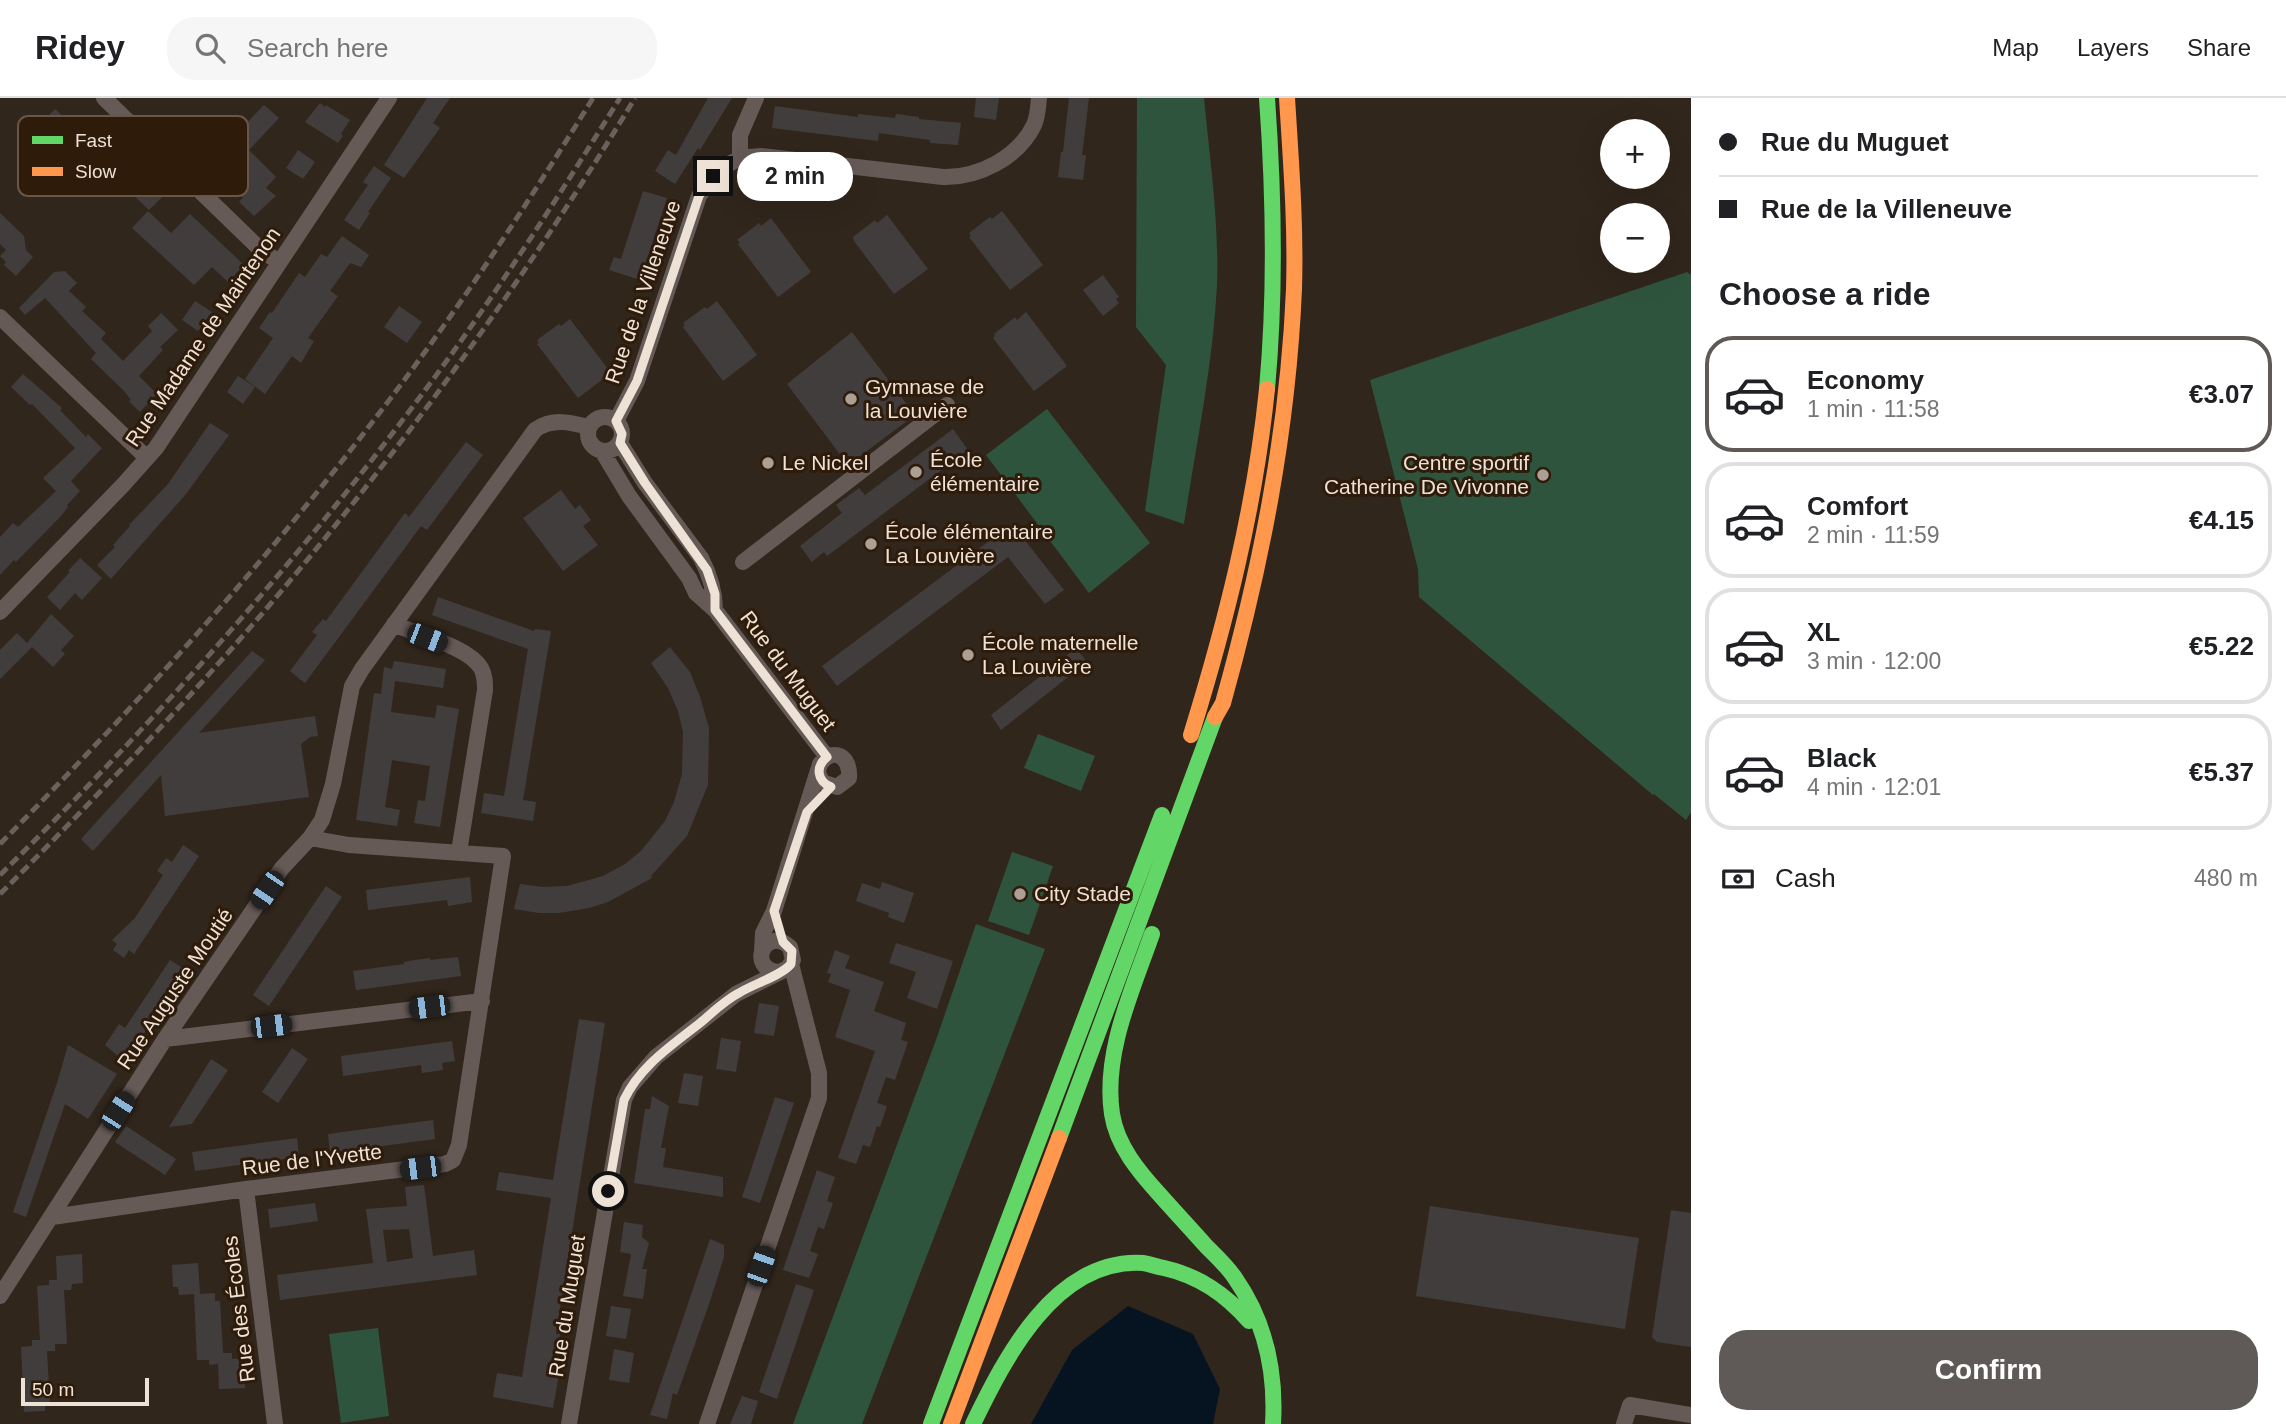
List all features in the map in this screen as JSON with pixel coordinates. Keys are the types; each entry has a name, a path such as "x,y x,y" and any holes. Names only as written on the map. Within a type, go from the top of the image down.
{"main road":[{"path":"931,1424 1181,764 1223,632 1254,485 1267,383 1274,256 1272,154 1267,98"},
{"path":"951,1424 1216,714 1223,704 1246,622 1261,558 1283,427 1289,360 1294,227 1287,98"},
{"path":"1223,704 1224,716 1118,1039 1111,1079 1112,1115 1123,1149 1151,1186 1234,1277 1250,1304 1273,1367 1273,1424"},
{"path":"973,1424 1012,1349 1035,1316 1060,1291 1088,1274 1121,1264 1163,1265 1205,1282 1238,1307 1262,1337"}],"street":[{"path":"104,98 123,116"},
{"name":"Rue Madame de Maintenon","path":"0,612 124,485 163,437 389,98"},
{"path":"756,98 740,135 740,158 784,157 943,177 966,176 986,169 1013,150 1033,126 1040,98"},
{"name":"Rue de la Villeneuve","path":"616,421 637,381 699,196 713,176 725,165 740,158"},
{"path":"205,196 264,253 279,261"},
{"path":"0,317 147,458"},
{"path":"743,562 947,405"},
{"path":"612,417 616,421 622,434 620,443 612,450 602,451 590,442 589,427 596,419 612,417"},
{"name":"Rue Auguste Moutié","path":"0,1296 165,1039 282,868 310,838 322,820 352,686 362,668 535,430 557,421 589,427"},
{"name":"Rue du Muguet","path":"620,443 707,570 715,594 715,610"},
{"name":"Rue du Muguet","path":"602,451 629,496 689,578 696,593 715,610 827,757"},
{"path":"394,624 463,652 476,661 484,678 485,690 459,852"},
{"path":"827,757 841,757 850,768 846,782 831,787 822,782 818,773 820,764 827,757"},
{"name":"Rue du Muguet","path":"736,994 762,954 763,933 774,911 818,773"},
{"name":"Rue du Muguet","path":"807,812 831,787"},
{"name":"Rue de l'Yvette","path":"52,1217 444,1164 453,1160 459,1145 503,856 349,845 310,838"},
{"path":"707,1424 819,1098 819,1073 785,968 792,951 783,942 774,911"},
{"path":"783,942 769,943 762,954 768,970 785,968"},
{"name":"Rue du Muguet","path":"569,1424 624,1100 630,1087 656,1057 736,994 785,968"},
{"path":"165,1039 482,1001"},
{"name":"Rue des Écoles","path":"246,1189 275,1424"},
{"path":"1625,1424 1630,1405 1691,1415"}],"green space":[{"path":"1137,98 1204,98 1215,215 1217,285 1208,375 1184,524 1145,511 1166,365 1136,327"},
{"name":"Centre sportif Catherine De Vivonne","path":"1687,272 1691,275 1691,812 1686,820 1419,597 1418,569 1370,380"},
{"path":"1047,409 1150,543 1089,593 986,455"},
{"path":"1038,734 1095,756 1081,791 1024,768"},
{"name":"City Stade","path":"1012,852 1053,866 1029,935 988,921"},
{"path":"976,924 1045,949 862,1424 793,1424 936,1040"},
{"path":"378,1328 389,1416 341,1423 329,1334"}],"water":[{"path":"1128,1306 1193,1334 1220,1389 1213,1424 1031,1424 1072,1350"}],"building":[{"path":"427,98 450,98 433,123 440,128 404,178 384,165"},
{"path":"708,98 732,98 675,184 655,171 668,150 676,155"},
{"path":"976,98 999,98 996,120 974,117"},
{"path":"1069,98 1089,98 1082,155 1086,155 1083,180 1058,177"},
{"path":"320,103 350,120 338,143 305,122"},
{"path":"264,105 279,118 249,150 276,177 266,188 276,196 254,216 239,202 243,198 241,196 248,196 248,121"},
{"path":"775,106 858,117 858,114 895,118 896,114 961,123 958,145 930,143 930,140 879,133 878,141 772,128"},
{"path":"55,109 63,116 48,116"},
{"path":"298,150 315,162 303,179 286,168"},
{"path":"374,166 391,178 359,230 344,220 368,185 363,182"},
{"path":"643,191 667,198 640,280 609,270 614,257 621,259"},
{"path":"134,196 163,196 149,210"},
{"path":"148,211 171,233 190,214 244,265 228,282 212,267 194,285 132,228"},
{"path":"1002,211 1043,265 1010,290 969,237 969,233"},
{"path":"0,213 24,236 26,250 33,257 16,276 4,265 6,262 0,256 6,250 0,244"},
{"path":"887,215 928,269 894,294 853,237 875,220 877,223"},
{"path":"771,218 811,272 778,297 737,240 759,223 761,226"},
{"path":"342,236 369,255 361,267 350,263 330,291 338,296 308,338 314,341 301,363 292,356 265,394 245,379 273,338 259,328 299,273 305,277 321,254 327,257"},
{"path":"65,271 77,283 69,291 86,307 82,311 106,333 101,339 123,361 152,331 148,326 161,313 178,330 160,347 163,350 139,376 157,394 140,412 124,391 91,359 96,353 45,298 25,315 19,308 54,272"},
{"path":"1103,275 1119,297 1116,299 1119,303 1103,316 1083,290"},
{"path":"195,301 212,312 198,331 182,320"},
{"path":"717,301 757,355 723,381 683,327 683,323"},
{"path":"399,306 422,322 407,343 384,327"},
{"path":"1026,312 1067,366 1034,391 993,338 994,334 1015,317 1017,320"},
{"path":"570,319 611,373 578,398 537,344 537,340"},
{"name":"Gymnase de la Louvière","path":"852,332 915,415 848,465 787,384"},
{"path":"23,374 62,408 60,410 86,437 88,434 102,448 71,481 80,491 61,516 0,575 0,537 13,523 18,527 56,491 43,478 75,448 32,404 11,387"},
{"path":"238,376 255,387 243,404 227,392"},
{"path":"210,423 229,435 186,494 111,579 97,565 115,547 113,545 129,525 168,484"},
{"name":"École élémentaire","path":"953,429 968,450 827,556 824,552 812,562 800,546 842,513 836,505 859,488 865,495"},
{"path":"466,442 483,455 427,530 421,526 305,683 290,671 317,635 312,632 323,619 326,621 405,513 409,517"},
{"path":"561,490 575,509 580,505 591,520 583,526 598,545 563,571 523,518"},
{"path":"1012,524 1064,590 1045,604 1008,557 837,686 822,666"},
{"path":"80,558 102,578 82,600 75,593 60,610 47,597"},
{"path":"438,597 534,631 551,631 523,800 536,802 533,821 481,813 484,793 504,796 528,649 432,615"},
{"path":"51,614 74,636 61,650 65,654 53,667 32,647 0,679 0,650 17,633 27,643"},
{"path":"670,647 690,672 709,728 708,785 687,836 652,878 608,902 559,913 514,909 520,884 567,886 603,876 641,851 665,821 682,774 683,732 668,688 651,663"},
{"path":"1076,648 1087,662 1001,730 991,715"},
{"path":"252,651 265,660 199,733 315,716 318,736 310,737 301,744 309,797 165,816 161,775 93,851 81,839"},
{"path":"394,661 446,669 443,688 395,681 391,712 435,718 437,705 459,709 440,827 414,823 418,800 425,801 430,766 392,760 385,807 400,810 397,826 356,820 374,693 381,694 384,667 392,669"},
{"path":"183,845 199,856 134,954 129,950 124,958 113,950 117,944 112,940 135,918 163,875 157,871 166,858 172,862"},
{"path":"470,877 472,902 448,906 447,900 368,910 366,890"},
{"path":"882,882 914,893 904,923 888,917 889,913 856,901 862,883 880,889"},
{"path":"326,886 342,897 269,1006 253,995"},
{"path":"896,943 953,961 937,1009 907,998 916,972 889,963"},
{"path":"835,950 850,956 845,968 884,982 874,1011 906,1023 901,1040 908,1042 895,1080 886,1077 877,1103 887,1106 880,1127 877,1126 870,1147 863,1145 856,1164 838,1158 875,1051 835,1037 850,990 828,982 831,974 827,973"},
{"path":"458,957 461,976 356,990 353,971 430,958"},
{"path":"170,960 186,970 125,1062 105,1045 119,1024 125,1028"},
{"path":"759,1003 779,1006 774,1036 754,1033"},
{"path":"579,1019 605,1023 556,1334 560,1334 554,1374 559,1374 553,1408 493,1397 497,1373 522,1377 551,1198 496,1190 499,1172 553,1180"},
{"path":"721,1038 741,1041 736,1072 716,1069"},
{"path":"452,1041 455,1061 442,1063 443,1070 422,1073 421,1065 343,1076 341,1056"},
{"path":"68,1045 117,1074 88,1119 65,1104 26,1217 13,1212"},
{"path":"292,1048 308,1059 278,1103 262,1092"},
{"path":"211,1059 228,1070 192,1124 169,1127"},
{"path":"684,1073 703,1076 698,1106 678,1103"},
{"path":"652,1096 669,1106 661,1148 666,1148 663,1167 723,1177 723,1197 634,1183 645,1109 650,1109"},
{"path":"775,1097 794,1103 760,1203 742,1197"},
{"path":"433,1120 435,1139 330,1153 328,1134"},
{"path":"126,1126 176,1159 165,1175 115,1142"},
{"path":"297,1138 299,1157 195,1171 192,1152"},
{"path":"817,1170 835,1177 827,1201 833,1203 824,1229 818,1227 810,1251 818,1254 809,1278 783,1270"},
{"path":"424,1185 433,1256 474,1250 477,1275 280,1300 277,1275 373,1263 366,1209 407,1206 405,1187","holes":["409,1229 413,1258 387,1262 383,1230"]},
{"path":"315,1203 318,1221 270,1228 268,1209"},
{"path":"1430,1206 1639,1238 1625,1329 1416,1296"},
{"path":"1671,1210 1691,1213 1691,1347 1657,1342 1652,1337"},
{"path":"624,1222 643,1225 642,1237 649,1243 642,1269 647,1269 643,1299 623,1296 631,1254 620,1252"},
{"path":"710,1239 724,1245 724,1257 710,1301 677,1395 673,1393 667,1419 650,1415"},
{"path":"82,1254 83,1283 72,1284 71,1290 64,1290 67,1344 55,1344 55,1351 47,1351 50,1403 45,1403 45,1411 24,1412 21,1347 32,1346 32,1340 40,1340 37,1286 49,1285 49,1280 57,1280 56,1256"},
{"path":"198,1263 200,1294 215,1293 215,1301 220,1301 223,1353 232,1353 232,1359 244,1358 245,1388 219,1389 218,1364 209,1365 209,1360 197,1360 194,1294 179,1295 178,1287 173,1287 172,1265"},
{"path":"796,1284 814,1290 777,1399 759,1392"},
{"path":"611,1306 631,1309 626,1339 606,1336"},
{"path":"614,1349 634,1353 629,1383 609,1380"},
{"path":"742,1396 758,1401 751,1424 730,1424"}],"railway":[{"path":"0,844 104,736 205,624 350,451 473,283 593,98"},
{"path":"0,875 178,690 344,495 471,327 620,98"},
{"path":"0,894 202,682 367,486 507,296 635,98"}],"traffic: fast":[{"path":"1267,98 1273,244 1267,389"},
{"path":"1059,1138 1215,717"},
{"path":"931,1424 1162,815"},
{"path":"1152,934 1115,1045 1110,1091 1112,1114 1124,1148 1137,1168 1228,1269 1245,1294 1261,1329 1270,1366 1273,1424"},
{"path":"973,1424 1001,1370 1037,1317 1059,1294 1084,1277 1112,1266 1143,1263 1177,1271 1221,1294 1249,1321"}],"traffic: slow":[{"path":"1215,717 1223,703 1261,550 1286,394 1294,289 1293,194 1287,98"},
{"path":"1191,735 1238,564 1255,477 1267,389"},
{"path":"951,1424 1059,1138"}],"place":[{"name":"Gymnase de la Louvière","path":"851,399"},
{"name":"Le Nickel","path":"768,463"},
{"name":"École élémentaire","path":"916,472"},
{"name":"Centre sportif Catherine De Vivonne","path":"1543,475"},
{"name":"École élémentaire La Louvière","path":"871,544"},
{"name":"École maternelle La Louvière","path":"968,655"},
{"name":"City Stade","path":"1020,894"}],"route":[{"path":"608,1191 624,1100 643,1070 736,994 783,971 791,964 792,951 783,942 774,911 807,812 831,787 822,782 818,773 820,764 827,757 715,610 715,594 707,570 620,443 622,429 616,421 637,381 699,196 713,176"}]}
